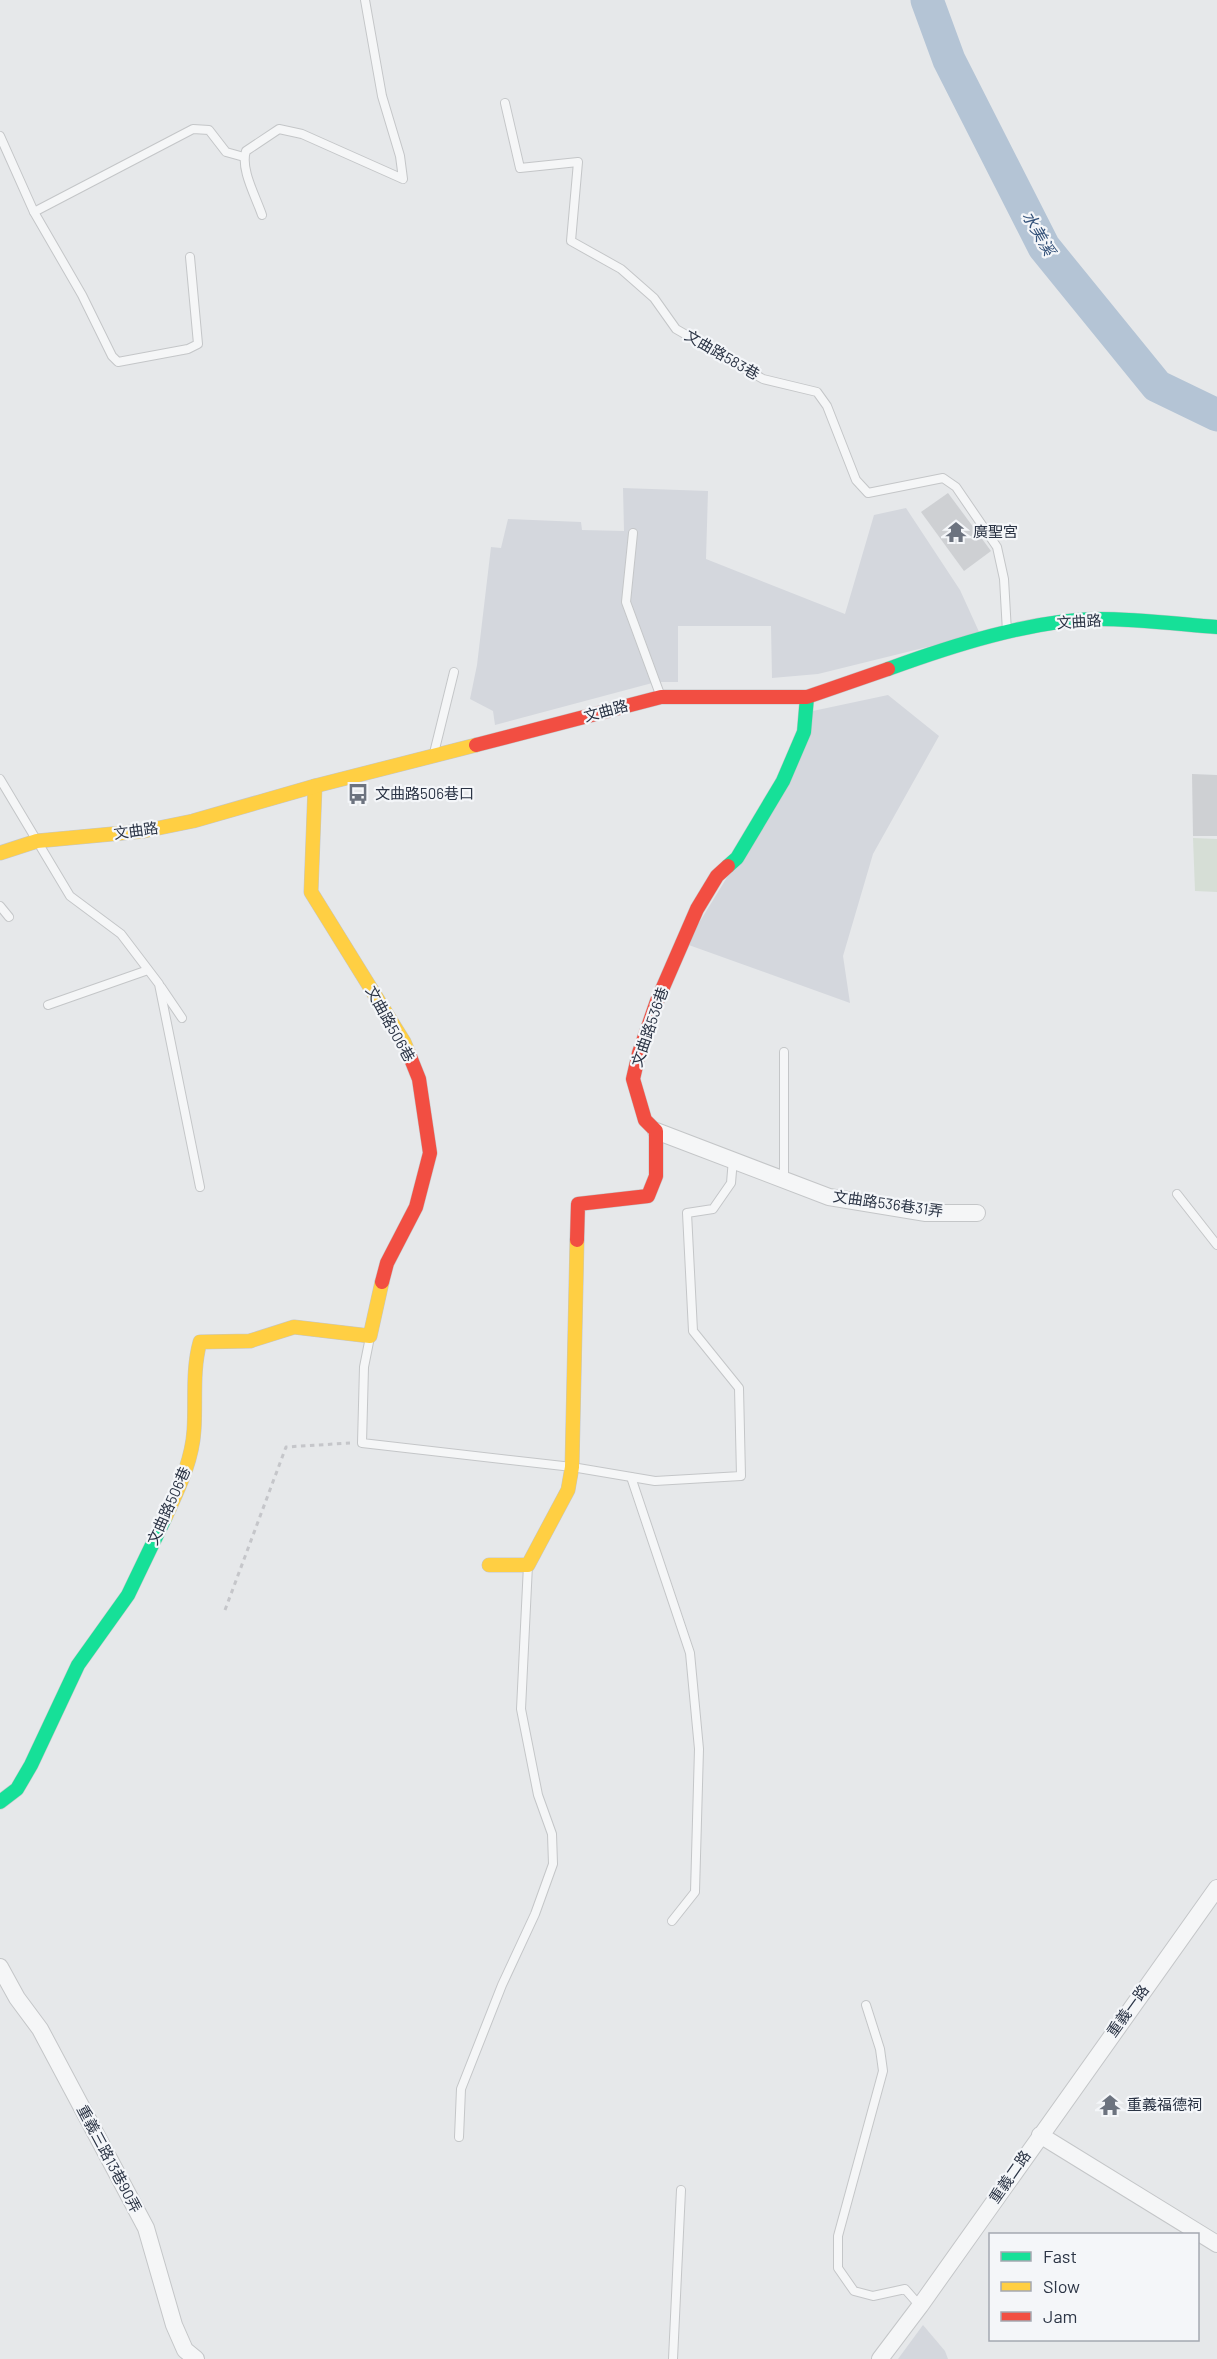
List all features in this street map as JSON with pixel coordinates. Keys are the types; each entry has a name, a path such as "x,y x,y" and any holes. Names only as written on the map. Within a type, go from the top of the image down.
{"street":[{"name":"文曲路","path":"0,853 37,841 144,831 193,821 315,786 661,697 807,697 952,646 1057,622 1098,619 1217,627"},
{"name":"文曲路536巷","path":"656,1131 645,1120 633,1079 639,1053 657,1001 697,909 717,876 737,858 783,781 804,732 807,697"},
{"name":"文曲路506巷","path":"0,1802 16,1789 31,1765 78,1665 128,1595 186,1473 194,1432 196,1357 200,1342 250,1341 294,1327 370,1336 387,1263 416,1207 430,1153 419,1079 404,1042 311,892 315,786"},
{"name":"文曲路536巷31弄","path":"656,1131 829,1197 926,1213 977,1213"},
{"path":"489,1565 528,1565 568,1490 572,1467 578,1204 648,1196 656,1176 656,1131"},
{"name":"重義一路","path":"1040,2134 1217,1888"},
{"name":"重義三路13巷90弄","path":"0,1967 16,1998 40,2029 146,2228 174,2325 185,2350 196,2359"},
{"name":"重義二路","path":"880,2359 920,2306 1040,2134 1217,2244"}],"lane":[{"path":"262,214 248,177 244,157 246,151 279,129 302,134 404,179 400,156 382,96 365,0"},
{"name":"文曲路583巷","path":"505,103 520,168 578,162 571,241 621,269 654,298 676,329 763,379 817,392 827,406 856,480 868,493 942,478 956,487 997,547 1004,579 1007,632"},
{"path":"34,212 193,129 209,130 226,152 244,157"},
{"path":"0,136 34,212 82,295 112,356 118,362 188,349 198,344 190,257"},
{"path":"633,533 626,602 661,697"},
{"path":"433,756 454,672"},
{"path":"0,779 70,896 122,934 182,1018"},
{"path":"0,906 9,917"},
{"path":"48,1005 148,970"},
{"path":"159,984 200,1187"},
{"path":"784,1052 784,1179"},
{"path":"362,1443 572,1467 655,1481 741,1476 739,1388 693,1331 687,1213 712,1209 731,1183 734,1159"},
{"path":"1178,1194 1217,1245"},
{"name":"文曲路506巷","path":"362,1443 364,1367 370,1336"},
{"path":"631,1477 690,1653 699,1749 695,1892 672,1920"},
{"path":"459,2137 461,2089 502,1985 535,1914 553,1864 552,1834 538,1795 520,1709 528,1565"},
{"path":"866,2005 880,2049 883,2071 838,2236 838,2268 854,2291 873,2296 905,2289 920,2306"},
{"path":"673,2359 681,2190"}],"path":[{"path":"225,1610 286,1447 362,1443"}],"shaded area":[{"path":"623,488 708,491 706,559 845,614 874,515 906,508 960,590 980,634 818,674 772,678 771,626 678,626 678,682 656,682 495,725 493,711 470,699 477,665 491,547 501,548 508,519 581,522 582,530 624,531"},
{"path":"888,695 939,736 873,854 843,956 850,1003 686,944 734,866 808,712"},
{"path":"1193,838 1217,839 1217,892 1195,891"},
{"path":"923,2325 945,2351 948,2359 898,2359"}],"building":[{"name":"廣聖宮","path":"948,493 991,551 964,571 921,512"},
{"path":"1192,774 1217,775 1217,836 1193,836"}],"waterway":[{"name":"水美溪","path":"927,0 949,60 1044,247 1157,386 1217,415"}],"traffic: fast":[{"path":"888,669 992,636 1072,620 1128,620 1217,627"},
{"path":"728,866 737,858 783,781 804,732 807,697"},
{"path":"0,1802 17,1789 31,1765 78,1665 128,1595 165,1518"}],"traffic: slow":[{"path":"0,853 37,841 144,831 193,821 315,786 476,745"},
{"path":"315,786 311,892 404,1042 409,1054"},
{"path":"489,1565 528,1565 568,1490 572,1467 577,1240"},
{"path":"165,1518 184,1475 193,1442 196,1364 200,1342 250,1341 294,1327 370,1336 382,1282"}],"traffic: jam":[{"path":"476,745 661,697 807,697 888,669"},
{"path":"577,1240 578,1204 648,1196 656,1176 656,1131 645,1120 633,1079 639,1053 657,1001 697,909 717,876 728,866"},
{"path":"382,1282 387,1263 416,1207 430,1153 419,1079 409,1054"}],"place":[{"name":"廣聖宮","path":"956,532"},
{"name":"文曲路506巷口","path":"358,794"},
{"name":"重義福德祠","path":"1110,2105"}]}
